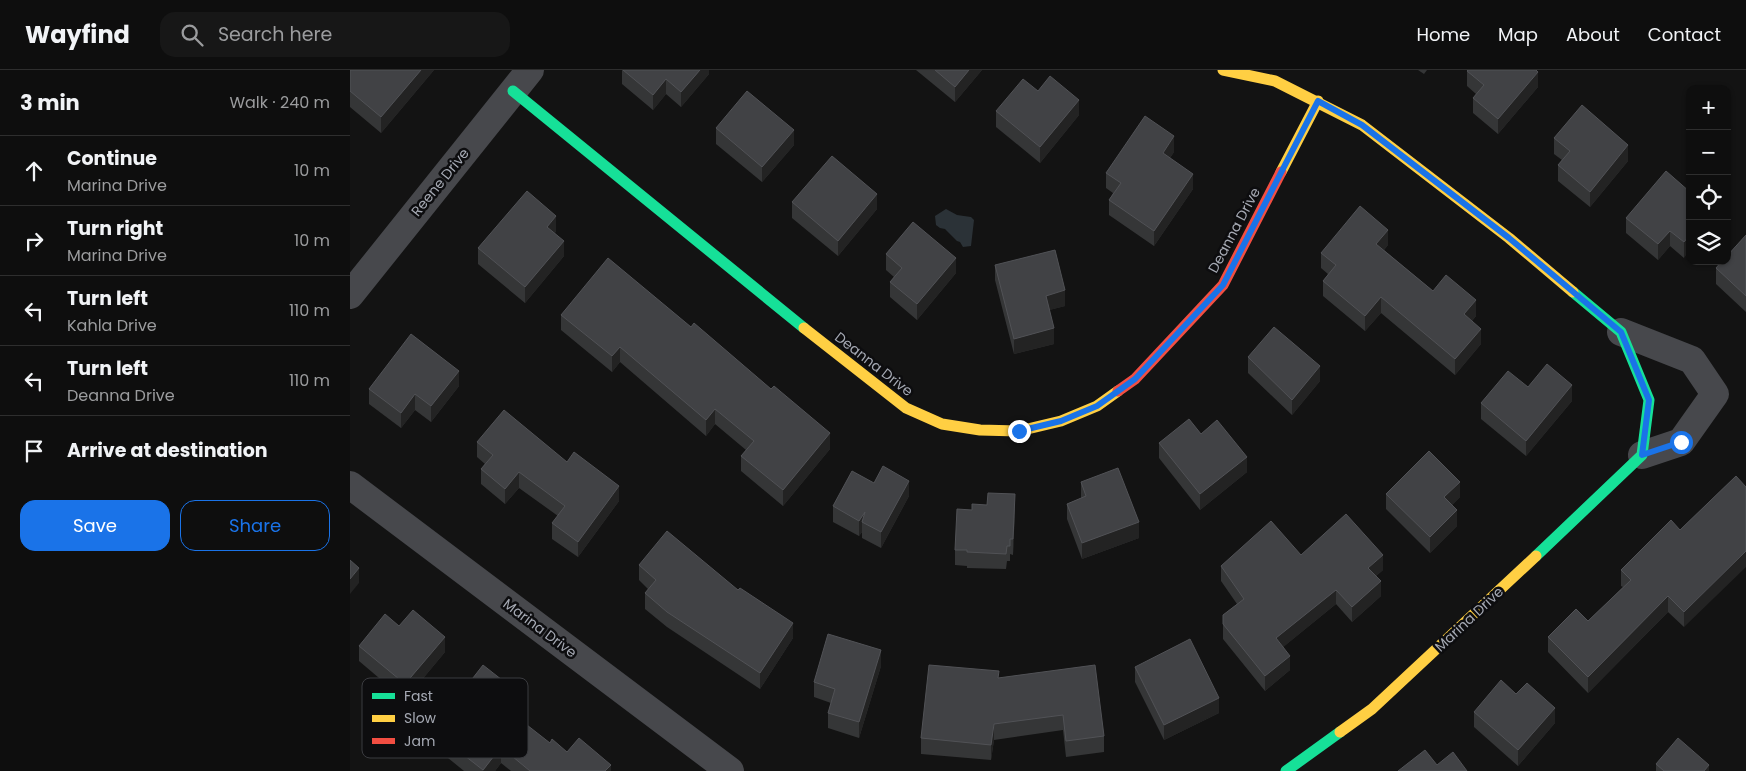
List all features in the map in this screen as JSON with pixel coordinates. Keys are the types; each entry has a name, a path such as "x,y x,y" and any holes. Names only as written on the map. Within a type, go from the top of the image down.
{"street":[{"name":"Reene Drive","path":"350,295 530,70"},
{"path":"1223,70 1275,81 1318,101 1362,125 1509,238 1621,332 1649,400 1642,455"},
{"name":"Deanna Drive","path":"513,91 738,276 906,408 942,424 980,430 1019,431 1061,421 1097,406 1135,379 1223,285 1318,101"},
{"name":"Marina Drive","path":"1286,771 1372,709 1642,455 1681,442 1715,394 1692,360 1621,332"},
{"name":"Marina Drive","path":"350,485 730,771"}],"shaded area":[{"path":"946,209 957,215 971,217 974,220 971,246 963,247 945,229 936,225 935,216"}],"building":[{"path":"350,70 421,70 381,117 350,91"},
{"path":"623,70 700,70 681,92 666,79 653,95"},
{"path":"935,70 969,70 955,87"},
{"path":"1468,70 1536,70 1538,72 1498,119 1473,98 1484,85"},
{"path":"1050,76 1079,100 1040,147 996,111 1023,79 1038,91"},
{"path":"747,91 794,130 762,167 716,128"},
{"path":"1582,105 1628,145 1590,192 1558,165 1570,151 1554,138"},
{"path":"1145,116 1174,136 1163,153 1193,174 1154,231 1109,200 1121,183 1106,173"},
{"path":"832,156 877,194 838,241 792,202"},
{"path":"1666,171 1686,188 1686,240 1684,242 1670,231 1658,244 1626,218"},
{"path":"527,191 556,216 547,227 564,241 525,287 478,248"},
{"path":"1360,206 1388,230 1376,244 1433,291 1446,275 1476,300 1464,314 1481,329 1455,359 1381,297 1365,316 1323,281 1336,265 1321,253"},
{"path":"913,222 956,258 917,304 890,282 902,268 886,254"},
{"path":"1746,235 1746,296 1716,268 1719,265 1731,265 1731,252"},
{"path":"1055,250 1065,290 1046,296 1054,328 1014,339 995,265"},
{"path":"608,258 691,327 694,323 771,389 774,386 830,433 783,490 741,456 754,441 715,409 706,420 620,347 612,356 561,315"},
{"path":"1274,327 1320,366 1292,400 1248,357"},
{"path":"411,334 459,371 431,406 415,394 401,413 369,389"},
{"path":"1547,364 1572,385 1526,441 1481,403 1508,371 1528,387"},
{"path":"504,410 567,462 574,452 619,486 578,542 552,523 565,506 519,472 505,489 481,469 493,455 477,442"},
{"path":"1189,419 1201,434 1217,420 1247,457 1200,494 1159,443"},
{"path":"1429,451 1460,482 1444,497 1457,510 1430,537 1386,494"},
{"path":"883,466 909,481 881,532 862,522 865,512 859,521 833,506 852,471 874,483"},
{"path":"1118,468 1139,522 1082,543 1067,504 1086,496 1081,482"},
{"path":"1736,476 1746,487 1746,551 1684,612 1668,596 1588,677 1548,637 1576,609 1588,621 1631,580 1621,570 1671,520 1680,530"},
{"path":"988,493 1015,494 1013,539 1010,539 1010,546 1007,546 1006,554 955,550 957,509 972,510 972,504 987,505"},
{"path":"1346,514 1383,555 1368,568 1381,581 1352,607 1336,590 1276,638 1290,656 1265,676 1223,624 1223,615 1244,599 1221,566 1271,521 1301,555"},
{"path":"667,531 738,590 740,588 793,623 760,673 667,612 645,593 656,580 639,565"},
{"path":"350,560 359,568 350,579"},
{"path":"413,610 445,637 410,678 398,678 359,646 385,614 399,626"},
{"path":"828,634 881,650 859,722 828,713 835,689 814,682"},
{"path":"1190,639 1219,698 1164,725 1135,667"},
{"path":"483,665 500,678 473,678"},
{"path":"929,665 999,671 998,678 1095,665 1104,736 1066,741 1063,715 994,724 991,745 921,738"},
{"path":"1501,680 1516,694 1527,683 1555,708 1518,750 1474,712"},
{"path":"528,726 550,743 552,739 567,752 579,738 611,765 605,771 530,771 514,758 528,758"},
{"path":"1678,738 1709,765 1704,771 1664,771 1656,764"},
{"path":"1425,750 1437,765 1453,752 1467,771 1398,771"},
{"path":"468,758 492,758 483,770"}],"traffic: fast":[{"path":"513,91 804,328"},
{"path":"1536,556 1642,455 1649,400 1621,332 1573,292"},
{"path":"1286,771 1340,732"}],"traffic: slow":[{"path":"1223,70 1275,81 1362,125 1509,238 1573,292"},
{"path":"1281,172 1318,101"},
{"path":"804,328 906,408 942,424 980,430 1019,431 1061,421 1097,406 1118,391"},
{"path":"1340,732 1372,709 1536,556"}],"traffic: jam":[{"path":"1118,391 1135,379 1223,285 1281,172"}],"route":[{"path":"1019,431 1061,421 1097,406 1135,379 1223,285 1318,101 1362,125 1509,238 1621,332 1649,400 1642,455 1681,442"}]}
